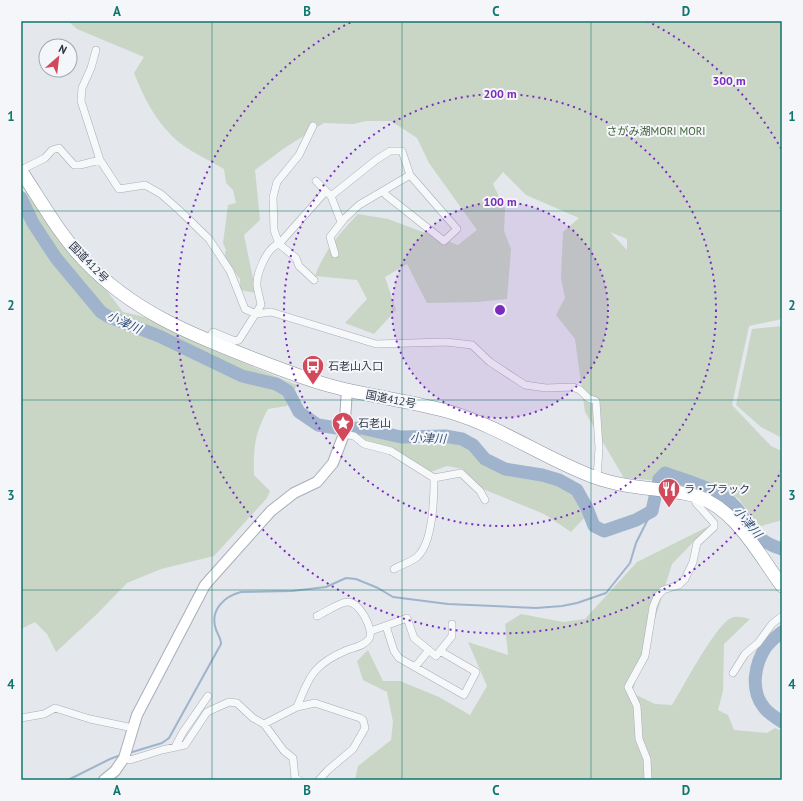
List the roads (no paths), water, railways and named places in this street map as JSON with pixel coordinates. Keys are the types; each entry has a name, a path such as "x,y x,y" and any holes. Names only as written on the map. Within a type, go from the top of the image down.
{"highway":[{"name":"国道412号","path":"21,170 68,240 84,260 104,279 146,311 174,326 208,341 301,377 347,390 407,401 475,420 597,478 624,485 694,495 726,512 782,586"}],"street":[{"path":"96,50 91,68 82,88 80,101 100,160 119,189 145,185 161,194 205,234 230,271 245,309 256,314 271,312 376,344 446,342 472,345 490,362 525,385 533,388 573,387 580,390 588,398 596,401 599,448 597,478"},
{"path":"313,126 299,155 276,182 273,197 274,230 279,244 296,258 300,266 314,280"},
{"path":"21,170 45,158 52,150 59,148 74,165 100,160"},
{"path":"208,341 213,332 235,341 240,340 261,305 257,284 268,252 274,246 279,244 329,194 390,151 402,151 410,175 457,229 444,241 383,191"},
{"path":"335,254 330,237 341,222 359,205 410,175"},
{"path":"316,181 329,194 341,222"},
{"path":"104,780 115,771 124,758 133,728 170,650 205,584 271,510 294,493 318,482 326,474 339,450 344,432 347,390"},
{"path":"344,432 354,436 364,444 391,451 434,478 461,473 480,491 485,500"},
{"path":"394,569 416,558 421,552 434,510 434,478"},
{"path":"648,780 647,759 639,739 637,706 628,687 645,656 653,606 657,597 663,590 679,585 685,579 693,562 697,543 714,527 714,523 696,503 694,495"},
{"path":"297,707 308,679 316,669 332,657 365,644 370,637 371,631 359,607 352,602 346,602 317,616"},
{"path":"733,673 745,654 758,642 772,624 782,616"},
{"path":"371,631 406,618 414,638 436,656 452,636 452,624"},
{"path":"386,626 394,652 399,658 464,695 476,672 440,651"},
{"path":"415,667 429,650"},
{"path":"175,747 183,732 208,696"},
{"path":"124,758 130,760 187,744 209,710 229,702 237,704 253,718 264,724 284,751 293,758 295,778 299,780"},
{"path":"264,724 297,707 319,704 360,718 365,724 365,728 354,749 328,770 319,780"},
{"path":"21,718 44,714 55,708 90,719 133,728"}],"waterway":[{"name":"小津川","path":"21,198 33,223 56,258 101,312 109,317 159,336 242,376 276,384 288,391 299,412 318,425 343,429 361,428 401,437 445,436 462,439 473,445 485,459 505,469 542,475 559,480 577,490 587,508 594,526 604,531 636,520 652,511 659,479 665,473 703,486 724,497 730,501 759,537 775,547 782,549"},
{"path":"129,753 162,743 169,738 221,644 214,620 217,609 220,604 235,594 241,592 292,591 326,587 346,578 356,579 378,588 393,597 448,604 536,608 562,606 577,603 606,593 630,563 636,543 652,511"},
{"name":"小津川","path":"782,632 769,643 762,653 757,668 755,684 756,692 765,708 771,715 782,722"},
{"path":"68,780 121,755"}],"place":[{"name":"石老山入口","path":"313,386"},
{"name":"石老山","path":"343,442"},
{"name":"ラ・プラック","path":"669,508"}],"park label":[{"name":"さがみ湖MORI MORI","path":"656,131"}]}
